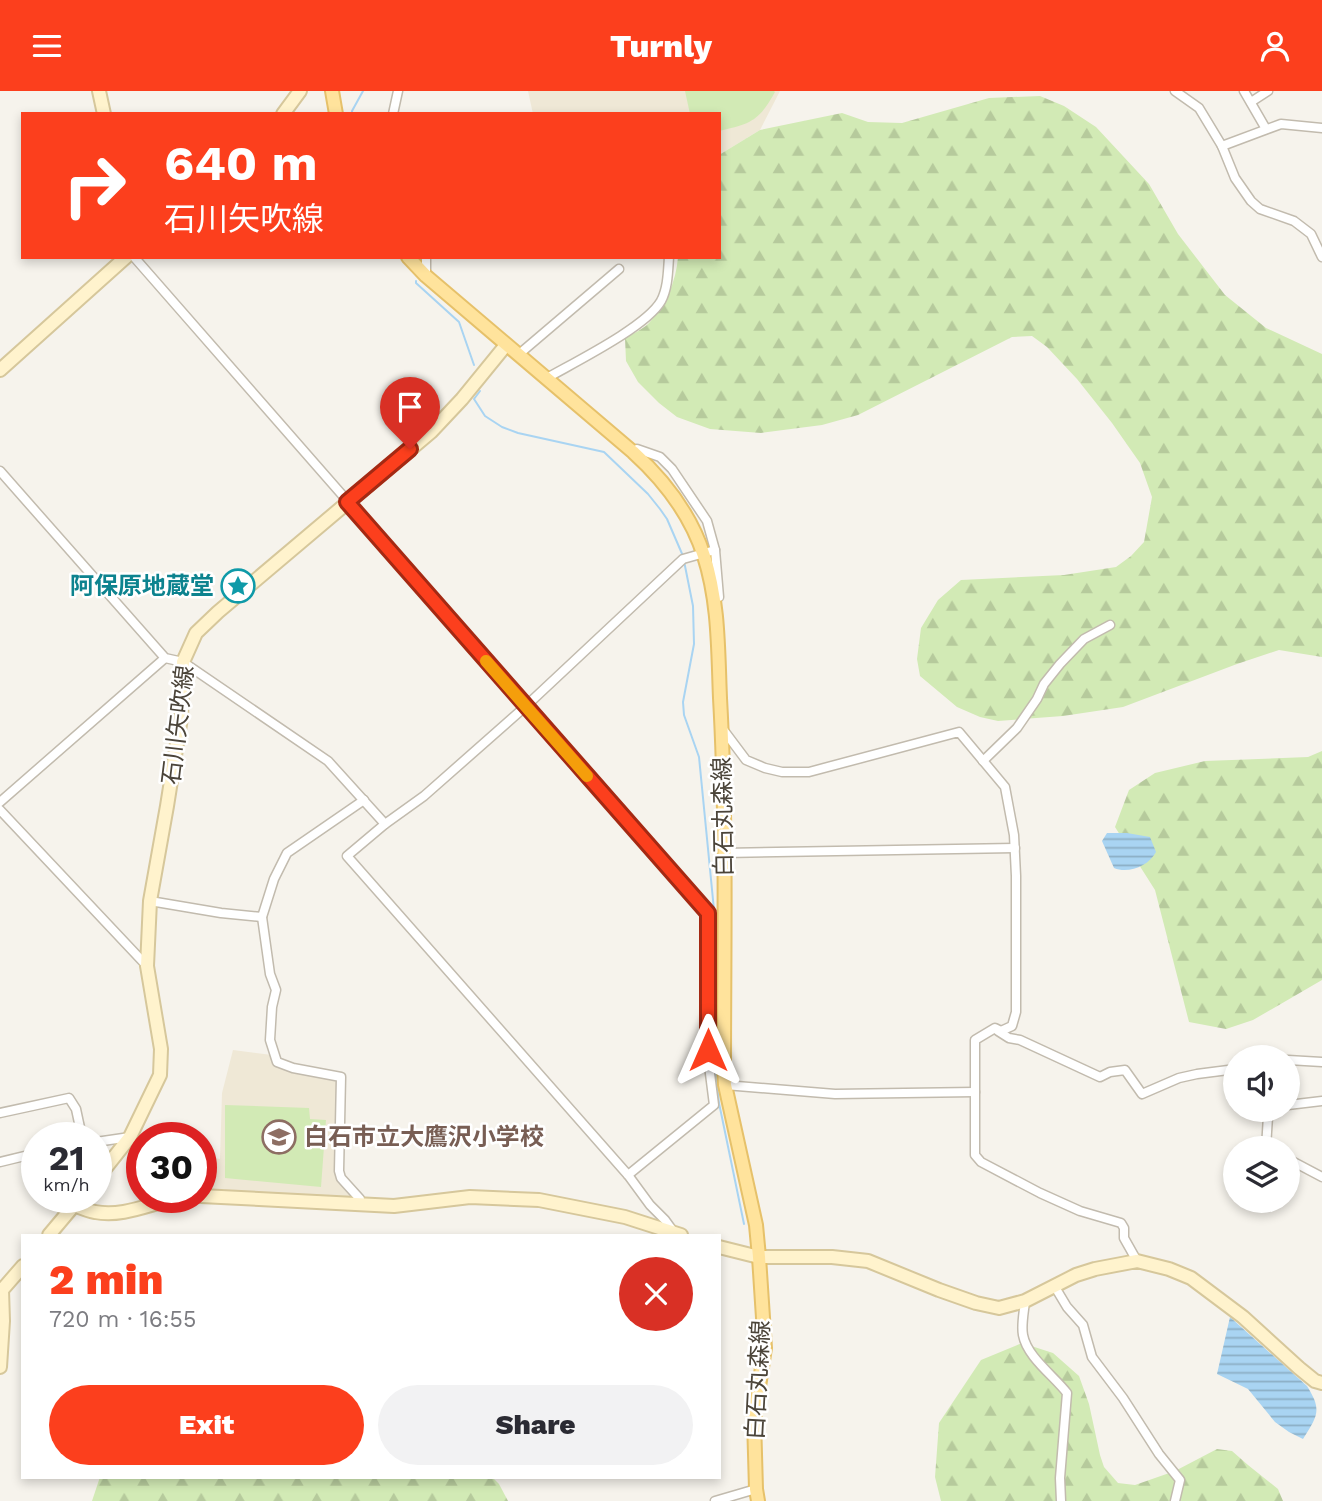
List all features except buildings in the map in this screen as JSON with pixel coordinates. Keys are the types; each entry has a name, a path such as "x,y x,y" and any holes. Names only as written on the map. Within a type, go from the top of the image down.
{"main road":[{"path":"332,91 336,112"},
{"name":"白石丸森線","path":"410,259 426,276 633,452 671,492 709,552 722,727 725,1085 756,1225 765,1348 754,1419 757,1495"}],"street":[{"path":"99,91 104,112"},
{"path":"284,112 300,91"},
{"path":"393,112 398,91"},
{"path":"1175,91 1199,108 1222,146 1244,194 1260,209 1294,221 1311,234 1322,257"},
{"path":"1244,91 1266,129"},
{"path":"1251,102 1268,91"},
{"path":"1222,146 1280,124 1322,128"},
{"path":"0,370 124,259"},
{"path":"136,259 708,913 708,1050 714,1105 628,1175"},
{"path":"426,259 426,276"},
{"path":"547,378 624,333 650,314 662,300 669,259"},
{"path":"518,355 618,268"},
{"name":"石川矢吹線","path":"137,1122 160,1075 161,1049 147,966 150,901 181,718 183,662 196,633 431,432 506,345"},
{"path":"0,471 165,658 183,662 328,761 385,824"},
{"path":"677,1234 347,856 424,796 686,559 709,552"},
{"path":"983,761 1017,729 1060,664 1084,639 1110,625"},
{"path":"0,802 165,658"},
{"path":"722,727 746,760 782,772 809,772 959,733 1005,787 1014,835 1016,1011 1012,1026 1001,1031 995,1028"},
{"path":"359,1205 360,1199 341,1178 339,1171 341,1077 293,1068 277,1062 270,1040 276,990 270,974 262,917 274,879 287,853 364,800"},
{"path":"0,810 147,966"},
{"path":"724,853 1014,848"},
{"path":"150,901 262,917"},
{"path":"995,1028 1009,1038 1020,1039 1100,1077 1110,1072 1125,1070 1142,1094 1179,1078 1223,1071"},
{"path":"995,1028 975,1040 975,1154 978,1160 1080,1211 1121,1223 1124,1238 1137,1261"},
{"path":"1300,1061 1322,1062"},
{"path":"725,1085 835,1094 975,1092"},
{"path":"0,1113 69,1098 73,1101 79,1122"},
{"path":"1300,1104 1322,1101"},
{"name":"石川矢吹線","path":"112,1160 126,1142"},
{"path":"0,1162 21,1157"},
{"path":"1300,1165 1322,1177"},
{"path":"217,1197 394,1206 470,1197 539,1200 625,1217 675,1234"},
{"path":"50,1234 68,1213"},
{"path":"721,1248 759,1257 868,1261 939,1290 999,1308 1025,1301 1076,1275 1137,1261 1191,1278 1243,1317 1299,1368 1322,1384"},
{"path":"0,1367 3,1341 2,1290 21,1268"},
{"path":"1055,1287 1067,1307 1083,1325 1091,1357 1180,1480 1175,1501"},
{"path":"1025,1301 1023,1334 1028,1350 1068,1393 1060,1478 1062,1501"},
{"path":"716,1501 757,1495"}],"shaded area":[{"path":"528,91 780,91 760,130 721,154 721,112 533,112"},
{"name":"白石市立大鷹沢小学校","path":"233,1050 272,1055 276,1066 338,1078 336,1176 355,1197 355,1201 217,1192 222,1093"}],"green space":[{"path":"685,91 775,92 753,120 721,130 721,112 690,112"},
{"path":"1040,96 1064,106 1096,127 1149,184 1178,234 1225,295 1266,328 1322,354 1322,657 1279,650 1123,707 1063,716 998,721 957,707 920,676 917,659 921,628 938,600 961,580 1064,575 1116,567 1144,542 1152,497 1140,463 1077,379 1047,347 1032,336 1012,337 858,415 822,425 761,433 710,429 677,417 638,382 626,361 625,338 647,325 660,309 672,284 678,259 721,259 721,154 760,130 842,113 868,122 902,123 989,98"},
{"path":"1322,751 1322,980 1253,1020 1226,1029 1189,1022 1155,890 1115,827 1129,790 1155,773 1205,761 1308,757"},
{"path":"225,1105 309,1108 310,1119 326,1120 321,1187 225,1178"},
{"path":"1022,1343 1053,1353 1079,1376 1089,1404 1104,1467 1118,1483 1135,1485 1175,1471 1217,1449 1232,1451 1278,1489 1283,1501 941,1501 935,1477 939,1423 981,1360"},
{"path":"99,1479 494,1479 508,1501 92,1501"}],"water":[{"path":"1107,833 1150,837 1156,852 1138,867 1125,870 1114,868 1102,841"},
{"path":"1230,1317 1307,1386 1315,1401 1316,1413 1303,1439 1275,1422 1248,1389 1217,1374"}],"waterway":[{"path":"352,112 363,91"},
{"path":"416,281 459,322 474,365"},
{"path":"480,391 474,399 485,416 502,427 604,452 660,509 683,556"},
{"path":"684,561 693,606 694,644 683,702 684,715 699,757 714,910 713,1049 719,1103 744,1224"}],"slow traffic":[{"path":"486,661 587,776"}],"place":[{"name":"阿保原地蔵堂","path":"238,586"},
{"name":"白石市立大鷹沢小学校","path":"279,1137"}],"route":[{"path":"410,449 347,502 708,913 708,1050"}]}
